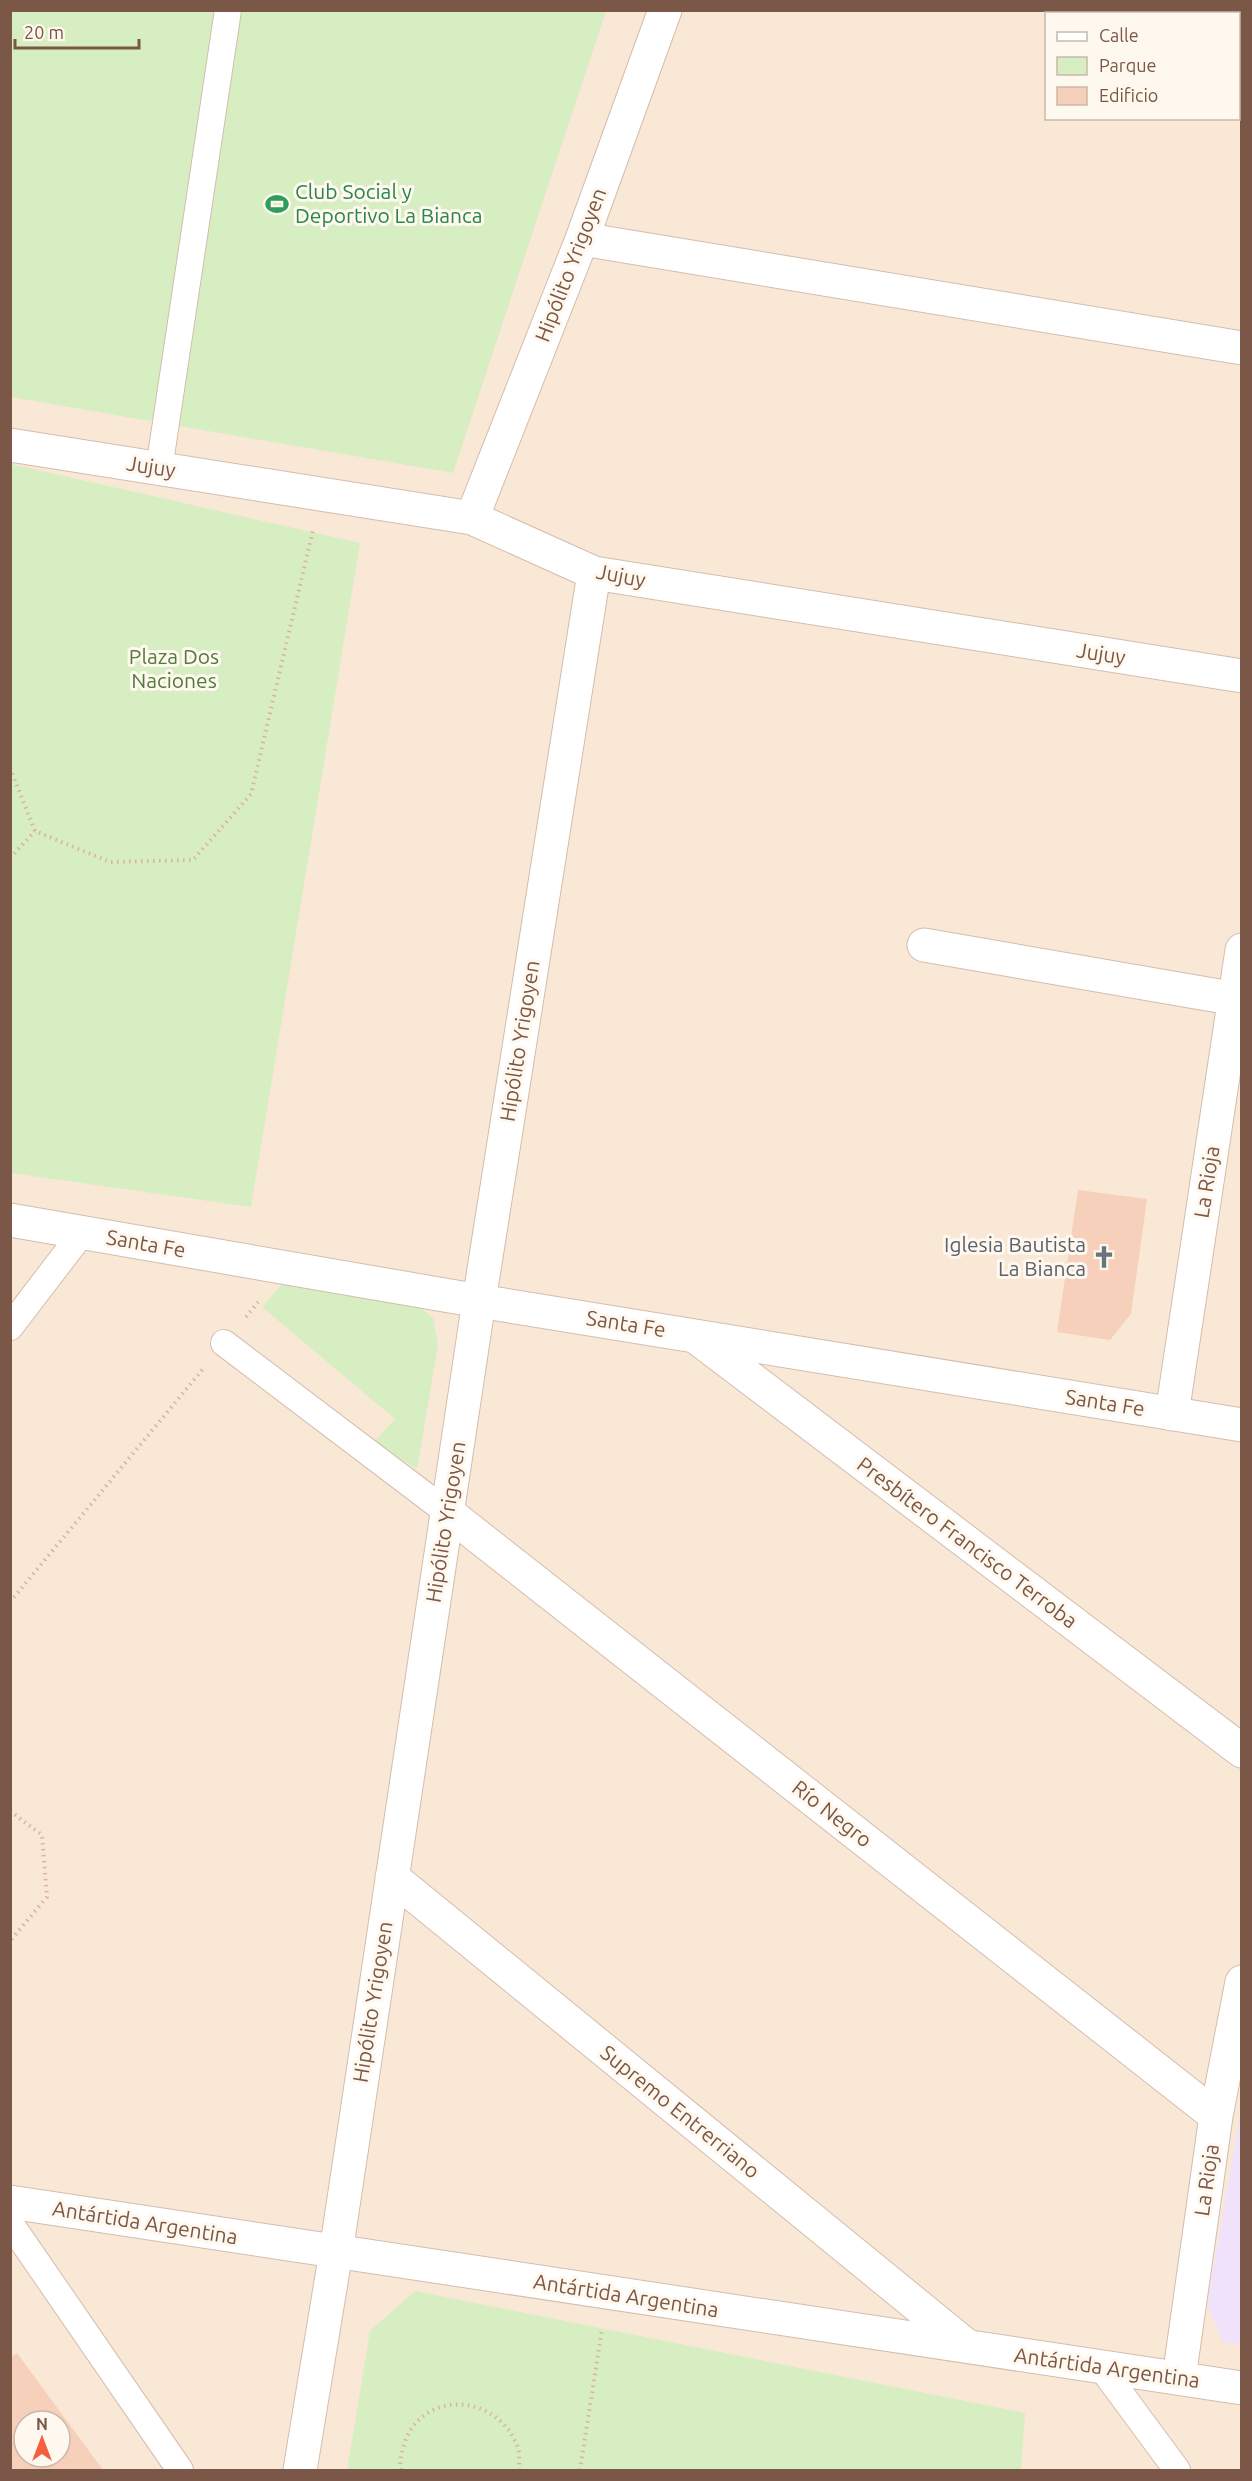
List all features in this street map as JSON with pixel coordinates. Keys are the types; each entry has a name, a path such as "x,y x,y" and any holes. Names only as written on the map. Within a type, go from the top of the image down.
{"street":[{"name":"Hipólito Yrigoyen","path":"472,518 582,239 665,10"},
{"path":"582,239 1242,348"},
{"name":"Jujuy","path":"10,445 472,518 594,573 1242,676"},
{"name":"Hipólito Yrigoyen","path":"300,2470 336,2252 479,1301 594,573"},
{"path":"924,945 1238,999"},
{"name":"La Rioja","path":"1172,1414 1238,999 1242,950"},
{"name":"Santa Fe","path":"10,1220 479,1301 1242,1425"},
{"name":"Presbítero Francisco Terroba","path":"693,1335 1242,1751"},
{"name":"Río Negro","path":"447,1512 1216,2116"},
{"name":"Supremo Entrerriano","path":"392,1877 968,2347"},
{"name":"La Rioja","path":"1179,2378 1216,2116 1242,1982"},
{"name":"Antártida Argentina","path":"10,2202 1242,2388"}],"lane":[{"path":"159,469 228,10"},
{"path":"10,1328 82,1233"},
{"path":"224,1343 447,1512"},
{"path":"10,2223 180,2470"},
{"path":"1101,2367 1177,2470"}],"path":[{"path":"10,768 35,831 110,862 193,860 251,794 321,494"},
{"path":"10,858 35,831"},
{"path":"10,1602 286,1268"},
{"path":"10,1811 42,1835 47,1897 10,1941"},
{"path":"580,2470 608,2294"},
{"path":"401,2470 399,2462 406,2435 426,2413 453,2404 482,2407 506,2424 519,2449 519,2470"}],"shaded area":[{"path":"11,11 1241,11 1241,2470 11,2470"},
{"path":"1241,2110 1241,2345 1223,2342 1207,2304"}],"green space":[{"name":"Club Social y Deportivo La Bianca","path":"10,11 606,11 453,473 11,397"},
{"name":"Plaza Dos Naciones","path":"11,464 360,543 251,1207 11,1173"},
{"path":"282,1284 414,1302 433,1318 438,1345 417,1469 374,1442 395,1419 262,1307"},
{"path":"415,2291 1025,2413 1021,2470 347,2470 370,2331"}],"building":[{"name":"Iglesia Bautista La Bianca","path":"1078,1190 1147,1199 1131,1314 1110,1340 1057,1332"},
{"path":"17,2353 58,2409 12,2409 12,2469 72,2469 72,2428 103,2470 10,2470 10,2358"}],"place":[{"name":"Club Social y Deportivo La Bianca","path":"277,204"},
{"name":"Iglesia Bautista La Bianca","path":"1104,1257"}]}
